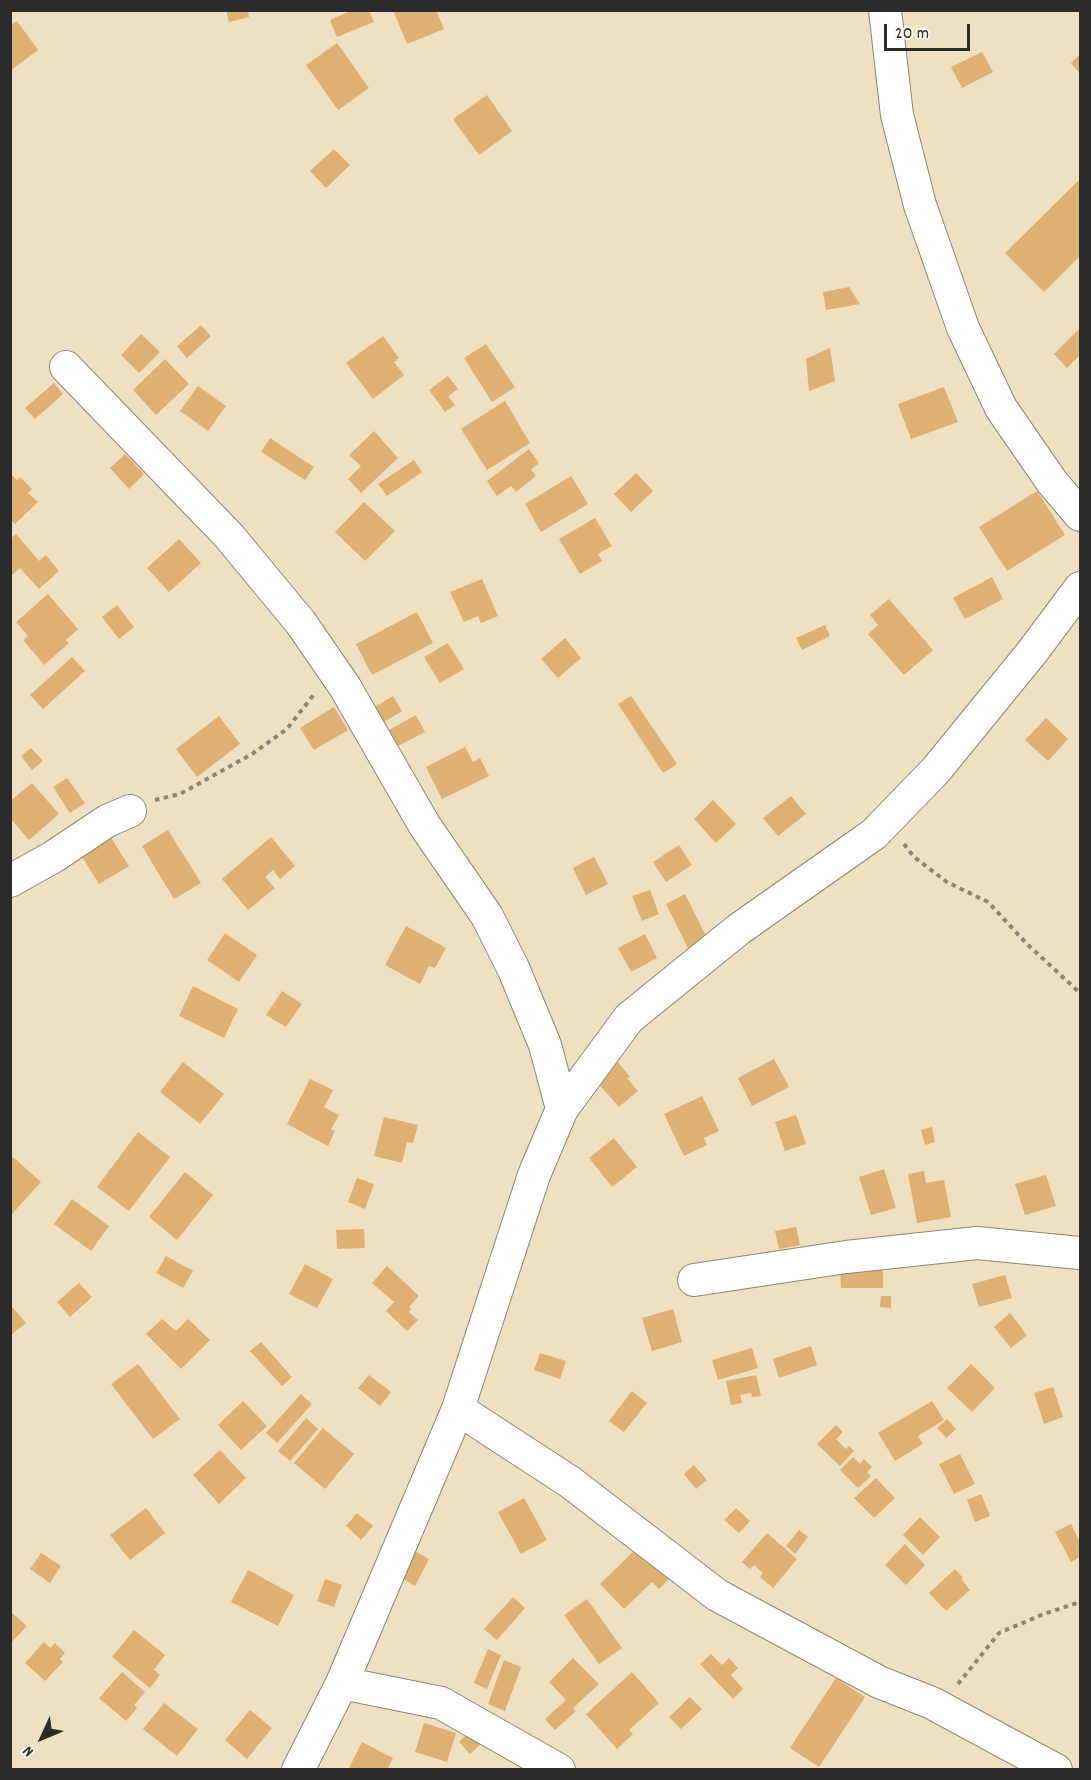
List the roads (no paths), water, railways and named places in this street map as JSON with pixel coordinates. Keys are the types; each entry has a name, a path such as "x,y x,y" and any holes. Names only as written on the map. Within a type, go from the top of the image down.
{"street":[{"path":"885,10 897,115 920,205 963,328 1001,408 1052,482 1080,515"},
{"path":"66,367 229,536 301,623 345,687 425,826 487,916 514,969 545,1045 562,1109"},
{"path":"298,1770 342,1683 458,1409 534,1175 562,1109 629,1018 739,929 874,834 936,770 1033,651 1080,588"},
{"path":"10,881 53,857 107,821 130,811"},
{"path":"693,1280 846,1257 977,1243 1080,1253"},
{"path":"458,1409 570,1482 717,1595 879,1682 932,1703 1056,1770"},
{"path":"342,1683 441,1703 559,1770"}]}
